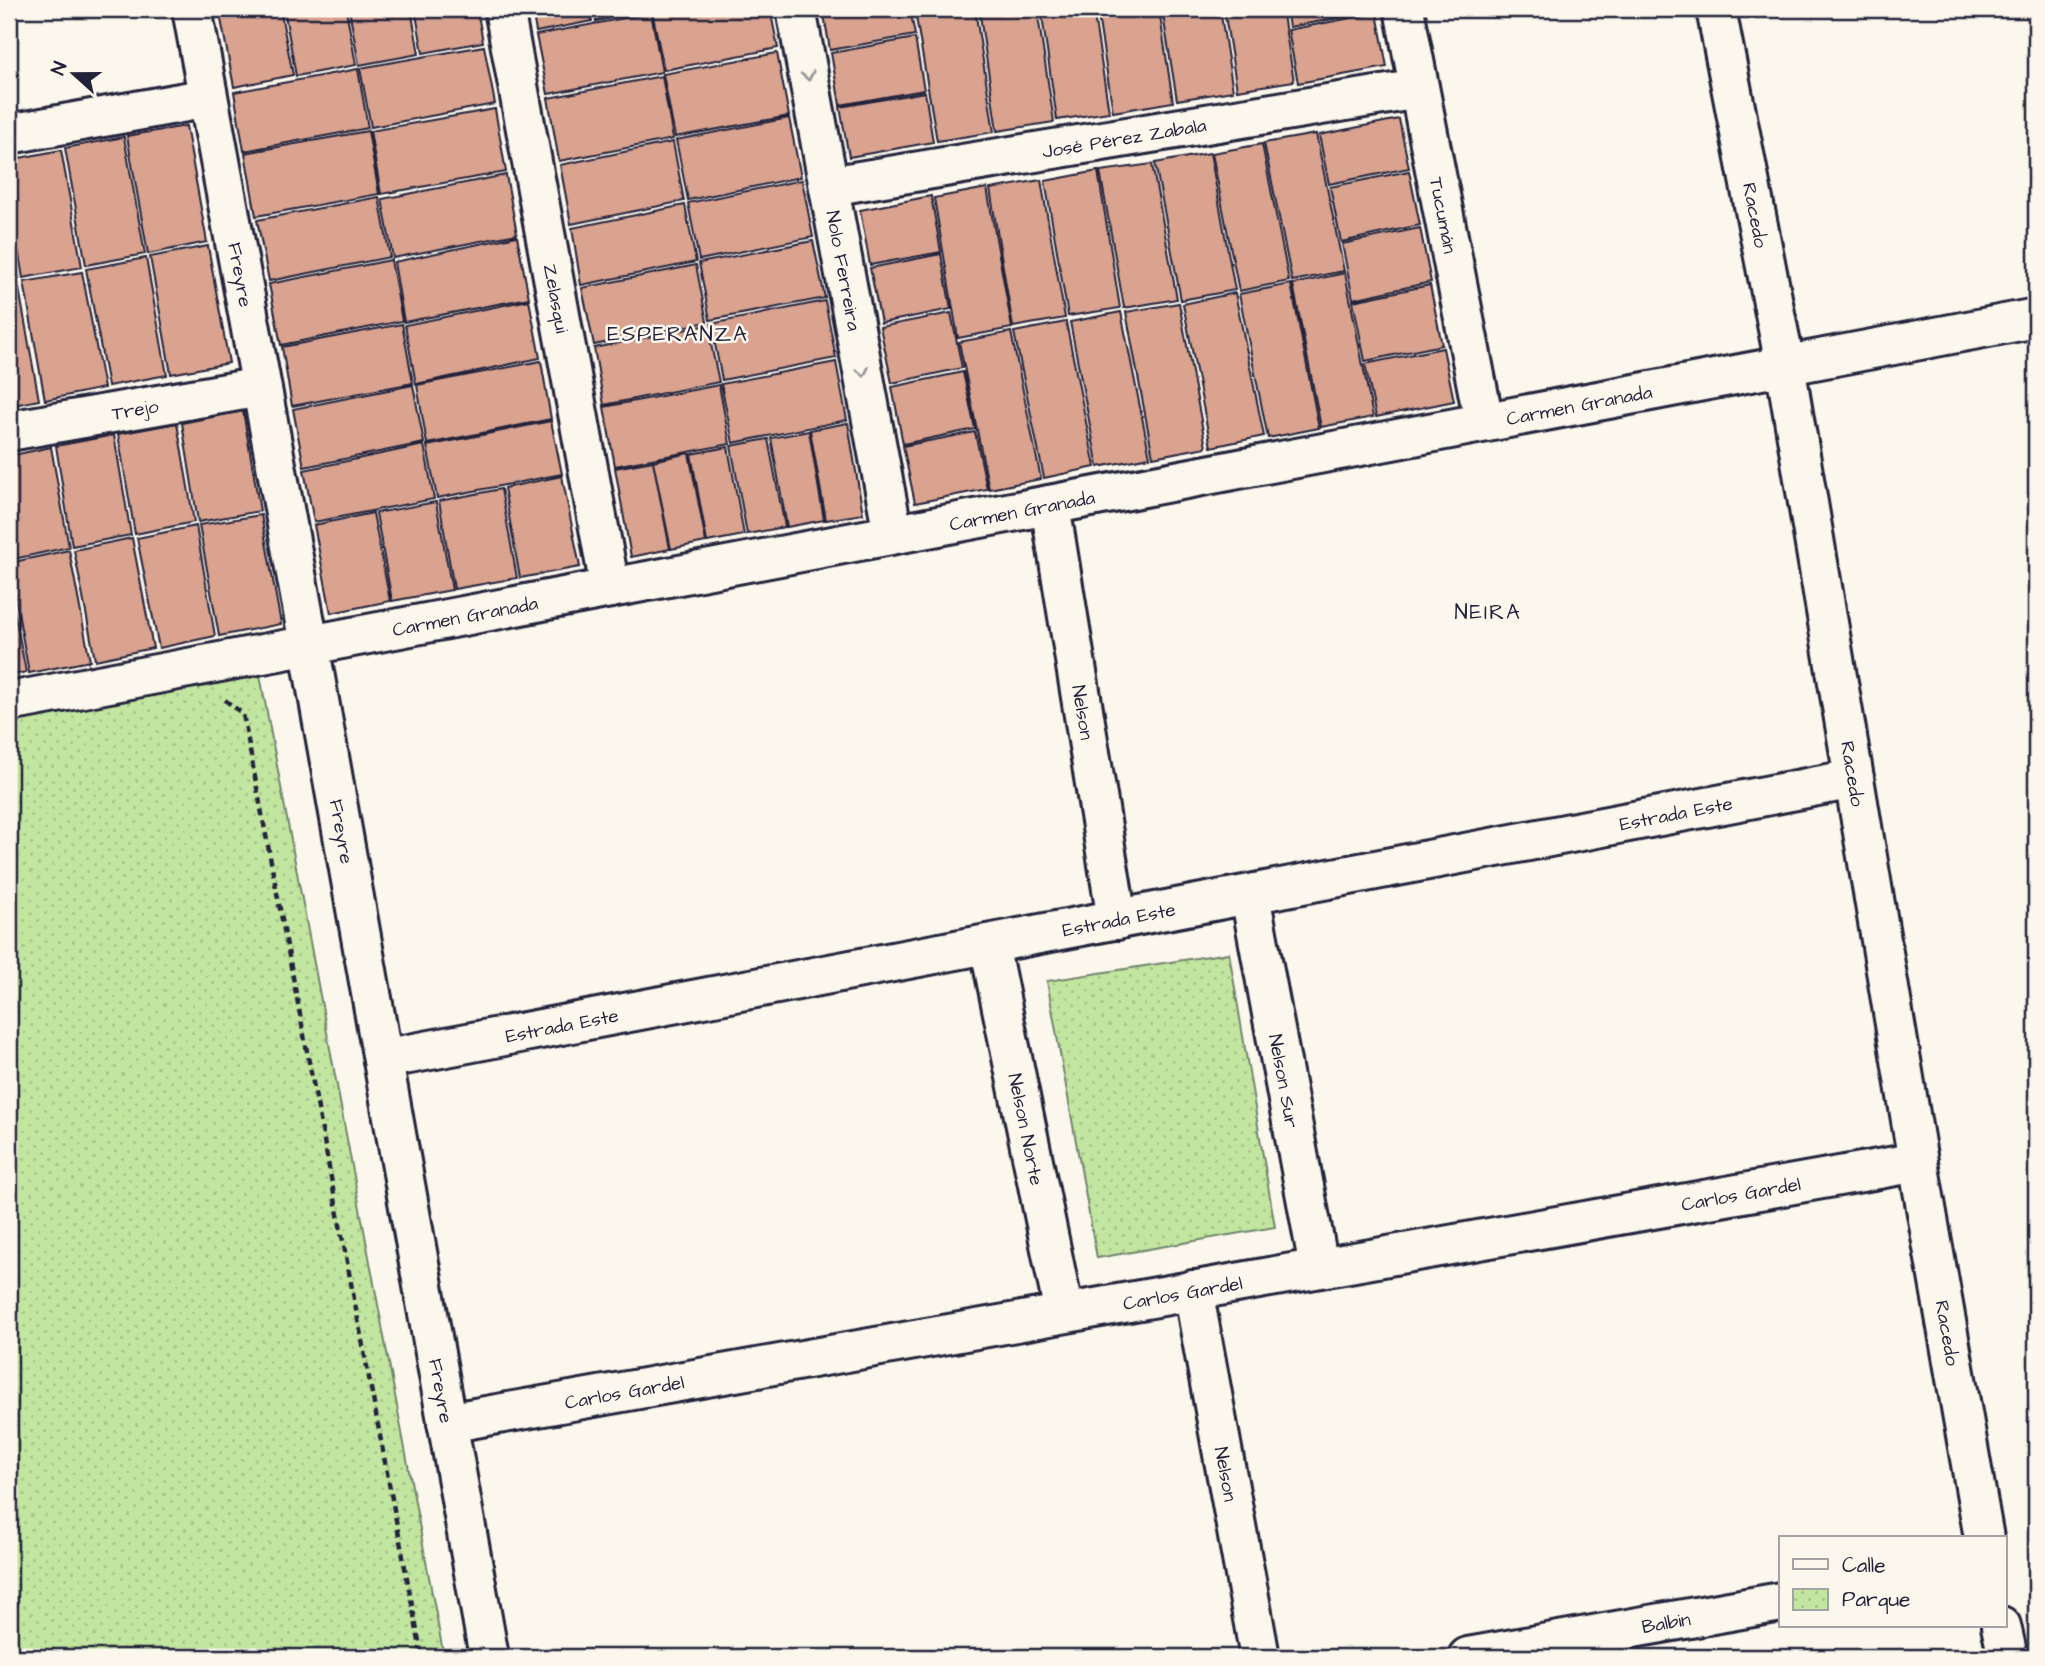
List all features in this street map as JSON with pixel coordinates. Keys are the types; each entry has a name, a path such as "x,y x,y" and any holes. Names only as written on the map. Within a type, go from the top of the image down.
{"street":[{"name":"Freyre","path":"192,9 309,645 489,1657"},
{"name":"Zelasqui","path":"505,9 610,588"},
{"name":"Nolo Ferreira","path":"796,9 893,534"},
{"name":"Tucumán","path":"1404,9 1484,422"},
{"name":"Racedo","path":"1716,9 1784,365 1984,1536"},
{"name":"José Pérez Zabala","path":"829,186 1419,89"},
{"path":"9,134 208,98"},
{"name":"Carmen Granada","path":"9,702 2036,318"},
{"name":"Trejo","path":"9,430 261,387"},
{"name":"Nelson","path":"1050,505 1117,920"},
{"name":"Estrada Este","path":"383,1059 1854,779"},
{"name":"Nelson Sur","path":"1250,895 1319,1267"},
{"name":"Nelson Norte","path":"989,944 1064,1313"},
{"name":"Carlos Gardel","path":"447,1423 1918,1162"},
{"name":"Nelson","path":"1193,1290 1260,1657"},
{"name":"Balbin","path":"1468,1657 1779,1602"},
{"path":"2001,1628 2008,1657"}],"path":[{"path":"218,695 243,714 422,1657"}],"green space":[{"path":"260,675 444,1657 9,1657 9,723"},
{"path":"1229,953 1275,1227 1097,1258 1047,981"}],"building":[{"path":"219,9 280,9 293,75 234,87"},
{"path":"284,9 346,9 356,65 296,76"},
{"path":"349,9 411,9 419,54 359,65"},
{"path":"415,9 477,9 483,42 423,53"},
{"path":"532,9 590,9 592,21 536,32"},
{"path":"593,9 650,9 650,10 596,21"},
{"path":"770,9 778,48 664,70 652,11"},
{"path":"823,9 910,9 915,35 830,50"},
{"path":"975,9 994,132 937,141 915,11"},
{"path":"979,9 1037,9 1054,122 997,131"},
{"path":"1041,9 1093,9 1109,112 1057,120"},
{"path":"1097,9 1159,9 1173,102 1113,112"},
{"path":"1162,9 1220,9 1233,91 1177,100"},
{"path":"1224,9 1282,9 1294,81 1237,90"},
{"path":"1286,9 1376,9 1376,11 1289,27"},
{"path":"651,13 662,72 548,94 536,35"},
{"path":"1377,13 1387,67 1298,83 1288,30"},
{"path":"915,38 924,90 840,105 831,53"},
{"path":"484,46 495,104 371,127 360,68"},
{"path":"777,53 789,116 675,137 663,74"},
{"path":"358,69 368,128 244,151 234,92"},
{"path":"662,76 673,139 559,161 548,98"},
{"path":"925,92 933,142 849,157 840,107"},
{"path":"495,109 506,172 381,194 370,131"},
{"path":"789,118 801,177 688,200 676,140"},
{"path":"1399,119 1409,168 1329,184 1319,135"},
{"path":"186,126 207,242 148,254 127,136"},
{"path":"368,131 379,194 256,216 245,153"},
{"path":"1316,134 1344,271 1292,281 1264,143"},
{"path":"124,137 145,254 86,265 65,148"},
{"path":"673,142 684,201 571,224 560,165"},
{"path":"1262,144 1289,281 1239,291 1212,153"},
{"path":"61,150 82,267 23,278 9,196 9,160"},
{"path":"1210,153 1235,290 1181,300 1155,163"},
{"path":"1152,164 1177,299 1124,308 1100,171"},
{"path":"1098,171 1120,308 1068,316 1045,181"},
{"path":"1409,171 1420,225 1341,242 1330,187"},
{"path":"506,175 517,234 393,258 382,199"},
{"path":"802,180 813,237 699,260 688,203"},
{"path":"1041,180 1065,318 1013,327 990,189"},
{"path":"987,188 1012,328 958,338 934,198"},
{"path":"931,196 941,252 870,265 860,210"},
{"path":"379,197 390,257 269,281 257,220"},
{"path":"685,205 696,262 581,285 572,228"},
{"path":"9,224 19,278 9,280"},
{"path":"1420,228 1431,282 1353,299 1342,244"},
{"path":"517,236 529,298 404,322 394,262"},
{"path":"813,241 825,298 710,320 699,263"},
{"path":"208,246 229,363 171,374 150,257"},
{"path":"941,254 951,309 881,323 870,268"},
{"path":"146,258 167,375 108,386 86,269"},
{"path":"391,260 402,321 281,345 269,284"},
{"path":"696,265 707,322 594,345 582,288"},
{"path":"82,272 104,388 45,400 24,282"},
{"path":"1345,273 1373,417 1321,427 1293,284"},
{"path":"18,283 39,400 9,406 9,284"},
{"path":"1291,284 1319,428 1268,438 1239,294"},
{"path":"1430,285 1442,345 1365,361 1353,301"},
{"path":"1235,293 1264,436 1211,447 1183,304"},
{"path":"529,300 540,358 416,384 405,325"},
{"path":"825,301 836,358 722,380 711,324"},
{"path":"1179,303 1206,447 1153,457 1126,312"},
{"path":"1121,312 1150,457 1098,467 1070,322"},
{"path":"951,313 962,368 892,383 880,327"},
{"path":"1066,322 1095,467 1044,478 1014,332"},
{"path":"402,324 413,383 292,406 282,347"},
{"path":"707,325 719,382 604,405 594,348"},
{"path":"1011,332 1041,479 989,489 959,342"},
{"path":"1443,348 1454,401 1376,417 1365,364"},
{"path":"541,361 551,419 427,444 417,385"},
{"path":"836,362 847,420 733,443 721,384"},
{"path":"963,372 975,429 903,444 892,387"},
{"path":"413,385 424,443 304,467 293,409"},
{"path":"719,385 730,444 615,466 604,407"},
{"path":"243,411 260,511 198,522 182,423"},
{"path":"551,421 562,474 437,498 427,446"},
{"path":"177,423 194,522 135,534 118,434"},
{"path":"848,423 863,514 826,520 810,430"},
{"path":"809,431 824,520 787,527 771,438"},
{"path":"975,432 987,489 915,503 903,446"},
{"path":"114,435 131,535 72,546 56,446"},
{"path":"768,439 785,527 747,534 731,446"},
{"path":"424,445 434,499 314,522 304,470"},
{"path":"51,447 69,547 9,560 9,456"},
{"path":"728,447 744,535 707,542 691,454"},
{"path":"689,453 706,542 671,549 653,461"},
{"path":"653,461 670,549 631,557 615,468"},
{"path":"562,476 580,567 520,578 504,488"},
{"path":"501,489 517,578 454,589 439,501"},
{"path":"436,502 452,590 392,601 376,513"},
{"path":"373,513 390,601 331,613 314,525"},
{"path":"261,515 281,624 219,636 199,525"},
{"path":"196,526 215,636 159,648 137,538"},
{"path":"132,538 153,648 95,660 74,550"},
{"path":"69,550 90,661 29,673 9,563"},
{"path":"9,584 26,672 9,676"}],"district":[{"name":"ESPERANZA","path":"678,334"},
{"name":"NEIRA","path":"1488,612"}]}
